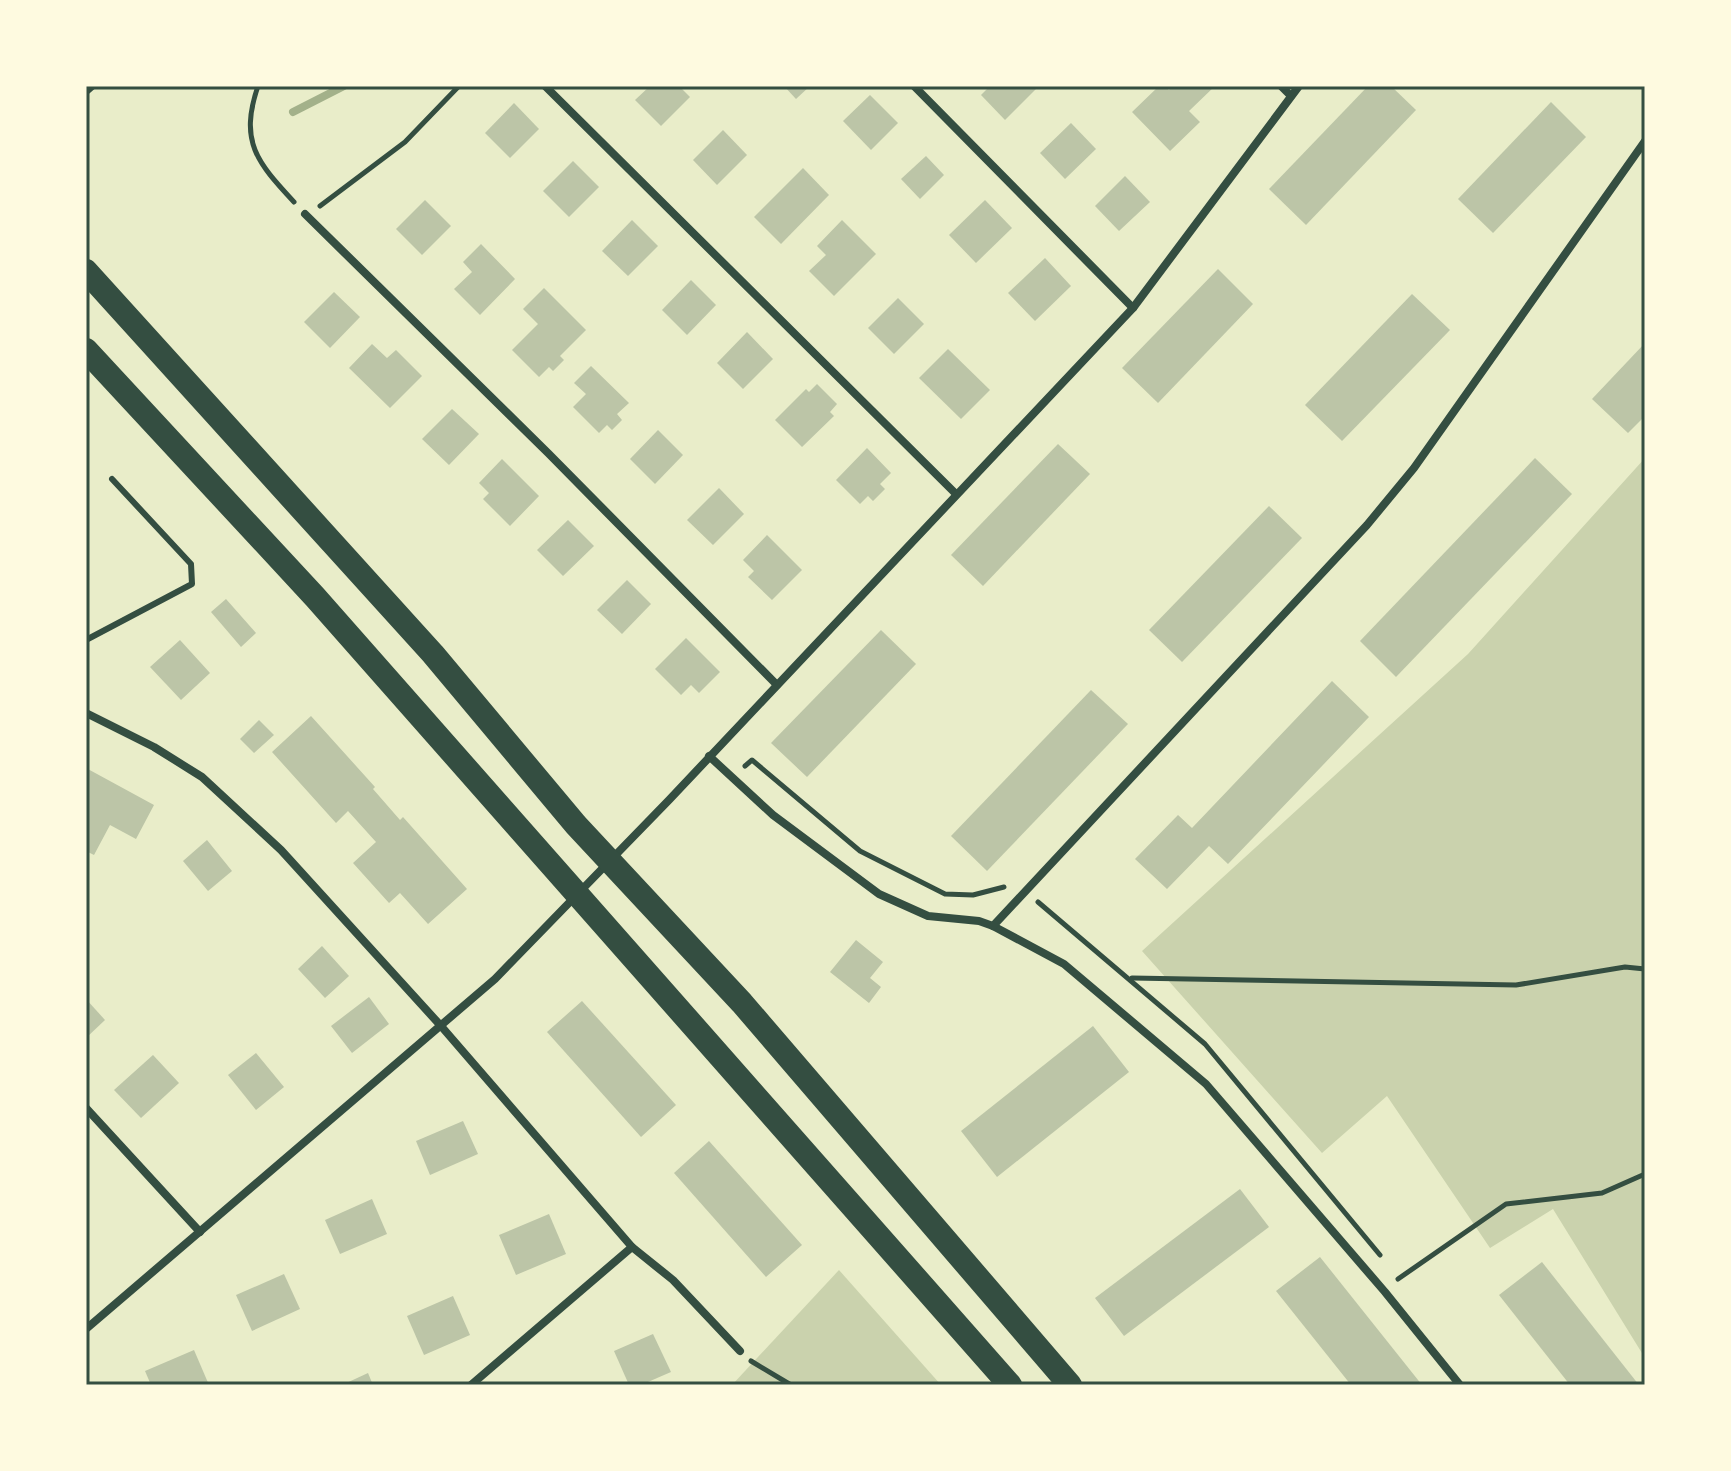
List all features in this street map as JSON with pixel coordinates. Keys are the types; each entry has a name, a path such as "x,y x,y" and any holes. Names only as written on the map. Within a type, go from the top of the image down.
{"highway":[{"path":"86,271 433,654 576,825 742,1003 1070,1385"},
{"path":"86,350 326,609 1010,1385"}],"street":[{"path":"545,86 956,494"},
{"path":"914,86 1133,308"},
{"path":"1281,86 1291,96"},
{"path":"86,1329 495,979 548,925 1133,308 1299,86"},
{"path":"993,926 1367,525 1414,468 1645,141"},
{"path":"305,214 548,453 777,685"},
{"path":"86,713 154,747 202,777 281,850 441,1026 632,1247 673,1280 740,1351"},
{"path":"709,756 783,823 879,894 928,916 979,921 993,926 1064,964 1206,1084 1385,1292 1460,1385"},
{"path":"86,1108 200,1232"},
{"path":"471,1385 632,1247"}],"lane":[{"path":"86,640 192,584 191,564 112,479"}],"path":[{"path":"86,93 94,86"},
{"path":"258,86 250,127 257,157 264,170 305,214 344,189 405,142 459,86"},
{"path":"733,778 752,760 860,851 945,894 973,895 1011,886"},
{"path":"1129,978 1516,985 1625,967 1645,969"},
{"path":"1398,1279 1506,1204 1602,1193 1645,1174"},
{"path":"740,1351 759,1368 791,1385"}],"green space":[{"path":"1645,458 1645,1358 1553,1209 1490,1248 1387,1096 1322,1153 1142,951 1468,654"},
{"path":"839,1270 941,1385 732,1385"}],"building":[{"path":"650,86 679,86 690,97 661,126 635,100"},
{"path":"784,86 810,86 796,99"},
{"path":"990,86 1033,86 1036,89 1005,120 981,95"},
{"path":"1159,86 1169,90 1172,86 1215,86 1189,111 1200,122 1170,151 1132,112"},
{"path":"1368,86 1391,86 1416,110 1306,225 1269,189"},
{"path":"870,95 898,123 871,150 843,121"},
{"path":"1551,102 1586,137 1493,233 1458,199"},
{"path":"514,103 539,129 510,158 485,133"},
{"path":"1071,123 1096,149 1065,179 1040,153"},
{"path":"723,130 747,155 717,185 693,160"},
{"path":"926,156 944,175 920,199 901,179"},
{"path":"573,161 599,187 569,217 543,191"},
{"path":"803,168 829,195 781,244 754,217"},
{"path":"1125,176 1150,202 1119,231 1095,206"},
{"path":"425,200 451,226 422,255 396,229"},
{"path":"985,200 1012,228 976,263 949,235"},
{"path":"632,220 658,246 628,276 602,251"},
{"path":"842,220 876,254 834,296 809,271 826,255 817,246"},
{"path":"481,244 515,279 480,315 454,289 472,272 463,262"},
{"path":"1045,258 1071,286 1035,321 1008,293"},
{"path":"1218,269 1253,304 1158,403 1122,368"},
{"path":"691,280 716,305 687,335 662,310"},
{"path":"544,288 586,330 560,356 564,360 553,371 549,367 539,377 512,350 538,324 523,309"},
{"path":"334,292 360,317 330,348 304,322"},
{"path":"1412,294 1450,330 1342,441 1305,405"},
{"path":"898,298 924,324 894,354 868,328"},
{"path":"747,332 773,359 743,389 717,363"},
{"path":"1645,343 1645,416 1628,433 1592,399"},
{"path":"372,344 387,358 396,350 422,376 390,408 349,368"},
{"path":"948,349 990,390 961,419 919,378"},
{"path":"591,366 629,403 617,414 622,420 612,430 607,425 599,433 573,407 586,394 574,383"},
{"path":"817,384 837,404 830,412 834,416 802,447 775,420 806,389 809,392"},
{"path":"452,409 479,434 449,465 422,439"},
{"path":"658,430 683,455 655,484 630,459"},
{"path":"1058,444 1090,474 983,586 951,555"},
{"path":"867,448 891,473 880,484 885,489 873,501 868,496 860,504 836,480"},
{"path":"1535,458 1572,494 1396,677 1360,641"},
{"path":"502,459 539,496 510,526 483,499 489,493 479,483"},
{"path":"719,488 744,514 713,545 687,520"},
{"path":"1269,506 1302,538 1182,662 1149,630"},
{"path":"568,520 594,546 563,576 537,550"},
{"path":"767,535 802,570 772,600 748,577 754,571 743,560"},
{"path":"627,580 651,604 622,634 597,610"},
{"path":"226,599 256,633 241,647 211,612"},
{"path":"881,630 916,664 807,777 771,743"},
{"path":"686,638 720,672 699,693 691,685 681,695 655,669"},
{"path":"180,640 210,673 181,700 150,667"},
{"path":"1332,681 1369,717 1228,864 1209,846 1167,889 1135,859 1178,815 1192,828"},
{"path":"1091,690 1128,724 987,871 951,836"},
{"path":"311,716 375,787 373,789 400,820 403,817 467,889 428,924 400,893 389,903 353,863 376,842 348,811 336,823 272,752"},
{"path":"259,720 274,735 254,753 240,739"},
{"path":"86,768 154,805 136,839 110,825 94,855 86,851"},
{"path":"207,840 232,871 208,891 183,861"},
{"path":"856,940 883,962 870,978 881,987 869,1003 830,972"},
{"path":"322,946 349,976 325,998 298,969"},
{"path":"369,997 389,1024 352,1053 331,1026"},
{"path":"86,999 105,1020 86,1038"},
{"path":"582,1001 676,1105 641,1137 547,1032"},
{"path":"1093,1026 1129,1072 997,1177 961,1131"},
{"path":"256,1053 284,1087 256,1110 228,1075"},
{"path":"153,1055 179,1083 141,1118 114,1090"},
{"path":"463,1121 478,1154 430,1175 416,1141"},
{"path":"709,1141 802,1245 766,1277 674,1173"},
{"path":"1240,1189 1269,1227 1124,1336 1095,1298"},
{"path":"372,1199 387,1234 340,1254 325,1220"},
{"path":"549,1214 566,1254 516,1275 499,1235"},
{"path":"1320,1257 1422,1385 1351,1385 1276,1291"},
{"path":"1542,1262 1639,1385 1570,1385 1499,1295"},
{"path":"284,1274 300,1309 252,1331 236,1295"},
{"path":"453,1296 470,1335 424,1355 407,1316"},
{"path":"653,1334 671,1372 641,1385 629,1385 614,1351"},
{"path":"194,1350 209,1385 151,1385 145,1371"},
{"path":"368,1373 373,1385 342,1385"}],"waterway":[{"path":"293,112 344,86"}]}
